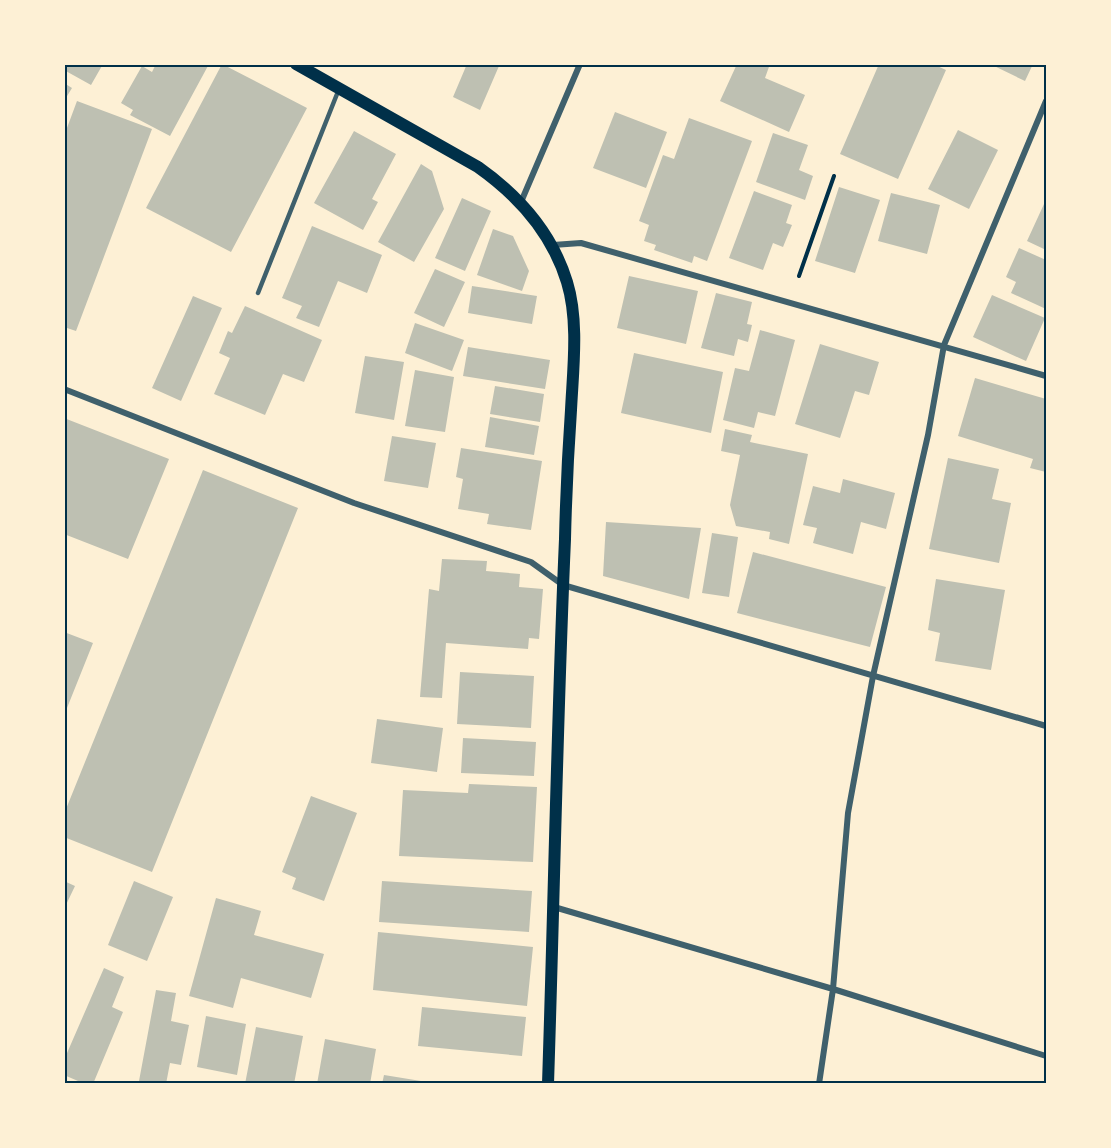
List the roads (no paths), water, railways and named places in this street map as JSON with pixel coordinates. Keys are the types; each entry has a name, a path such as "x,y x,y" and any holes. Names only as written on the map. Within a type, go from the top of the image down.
{"main road":[{"path":"296,64 478,167 521,202 553,245 568,284 573,332 548,1083"}],"street":[{"path":"521,202 580,64"},
{"path":"819,1083 833,989 848,813 873,676 928,435 944,345 1047,100"},
{"path":"553,245 581,243 1047,376"},
{"path":"64,389 354,503 531,562 563,585 1047,726"},
{"path":"554,907 833,989 1047,1056"}],"lane":[{"path":"258,292 339,88"}]}
